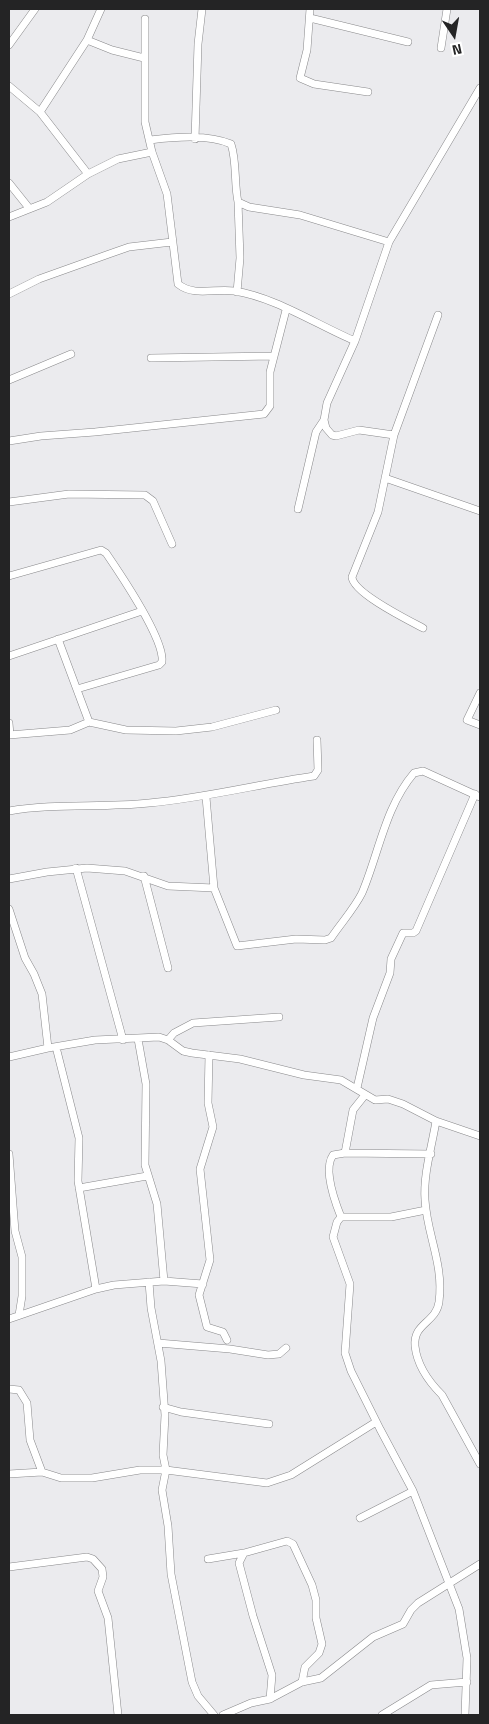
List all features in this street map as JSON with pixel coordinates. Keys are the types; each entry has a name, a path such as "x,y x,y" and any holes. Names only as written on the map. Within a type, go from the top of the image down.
{"street":[{"path":"9,46 35,9"},
{"path":"40,112 87,40 101,9"},
{"path":"195,139 198,44 202,9"},
{"path":"310,9 304,68 300,78 314,84 368,92"},
{"path":"441,48 447,9"},
{"path":"310,18 408,42"},
{"path":"146,19 144,58 145,122 152,152 167,194 178,284 184,288 208,292 237,292 262,298 355,341"},
{"path":"87,40 112,50 144,58"},
{"path":"9,86 40,112 88,174"},
{"path":"298,509 316,432 324,420 327,403 355,341 389,242 480,88"},
{"path":"150,140 195,139 224,141 231,144 235,155 234,172 238,202 240,258 237,292"},
{"path":"9,216 47,202 88,174 118,159 152,152"},
{"path":"9,182 29,208"},
{"path":"238,202 249,207 300,215 389,242"},
{"path":"9,294 39,278 122,250 172,242"},
{"path":"9,441 41,436 264,414 270,406 270,372 286,310"},
{"path":"423,628 384,606 352,582 352,577 378,512 394,435 438,315"},
{"path":"9,380 71,354"},
{"path":"151,358 274,356"},
{"path":"324,420 326,428 332,435 336,436 359,430 394,435"},
{"path":"384,478 480,511"},
{"path":"9,502 69,494 145,495 153,501 172,544"},
{"path":"9,576 101,550 115,566 142,611 155,637 162,658 159,665 77,689"},
{"path":"9,656 142,611"},
{"path":"58,639 89,722"},
{"path":"480,693 467,720 480,725"},
{"path":"9,723 9,735 70,730 89,722 126,730 176,731 212,727 276,710"},
{"path":"9,811 66,806 98,807 206,797 314,776 318,770 317,740"},
{"path":"206,797 214,888 237,946 328,939 361,895 394,802 414,772 423,771 478,796 416,931 413,933 403,933 391,959 390,973 374,1018 357,1088"},
{"path":"9,879 76,868 114,870 144,876 168,886 214,888"},
{"path":"76,868 122,1040"},
{"path":"144,876 168,968"},
{"path":"9,909 25,958 42,994 52,1048 79,1138 77,1166 79,1188 96,1289"},
{"path":"168,1040 174,1033 193,1022 279,1017"},
{"path":"9,1056 95,1040 159,1037 168,1040 183,1051 240,1059 304,1075 341,1080 375,1100 388,1099 403,1104 436,1121 480,1136"},
{"path":"138,1039 146,1078 145,1165 157,1204 164,1281"},
{"path":"209,1055 208,1102 212,1127 200,1169 210,1260 199,1295 206,1324 210,1328 224,1332 228,1340"},
{"path":"345,1153 353,1110 365,1095"},
{"path":"436,1121 425,1194 426,1210 438,1262 439,1301 434,1314 417,1330 416,1351 424,1372 433,1386 442,1395 480,1464"},
{"path":"341,1217 332,1195 329,1160 333,1155 345,1153 431,1154"},
{"path":"9,1154 15,1231 22,1257 22,1296 19,1316"},
{"path":"79,1188 147,1176"},
{"path":"341,1217 391,1217 426,1210"},
{"path":"341,1217 337,1222 333,1237 350,1284 345,1353 351,1371 376,1422 413,1491 459,1608 467,1658 465,1715"},
{"path":"9,1319 96,1289 164,1281 203,1284"},
{"path":"149,1282 151,1308 158,1343 165,1415 163,1455 166,1470 162,1490 168,1526 172,1574 187,1659 198,1696 214,1715"},
{"path":"158,1343 230,1349 274,1356 286,1348"},
{"path":"9,1389 18,1390 27,1403 30,1440 42,1472"},
{"path":"164,1407 181,1412 269,1424"},
{"path":"9,1474 42,1472 60,1478 92,1478 140,1470 166,1470 254,1482 275,1482 312,1462 376,1422"},
{"path":"360,1518 413,1491"},
{"path":"208,1559 244,1554 289,1542 293,1544 312,1585 316,1600 316,1618 322,1644 321,1649 305,1667 302,1682"},
{"path":"244,1554 239,1563 253,1616 272,1675 270,1699"},
{"path":"9,1566 87,1557 93,1559 102,1569 103,1577 98,1591 108,1618 118,1715"},
{"path":"224,1715 250,1703 270,1699 302,1682 320,1678 373,1637 403,1624 411,1610 418,1604 480,1564"},
{"path":"382,1715 431,1685 467,1682"}]}
